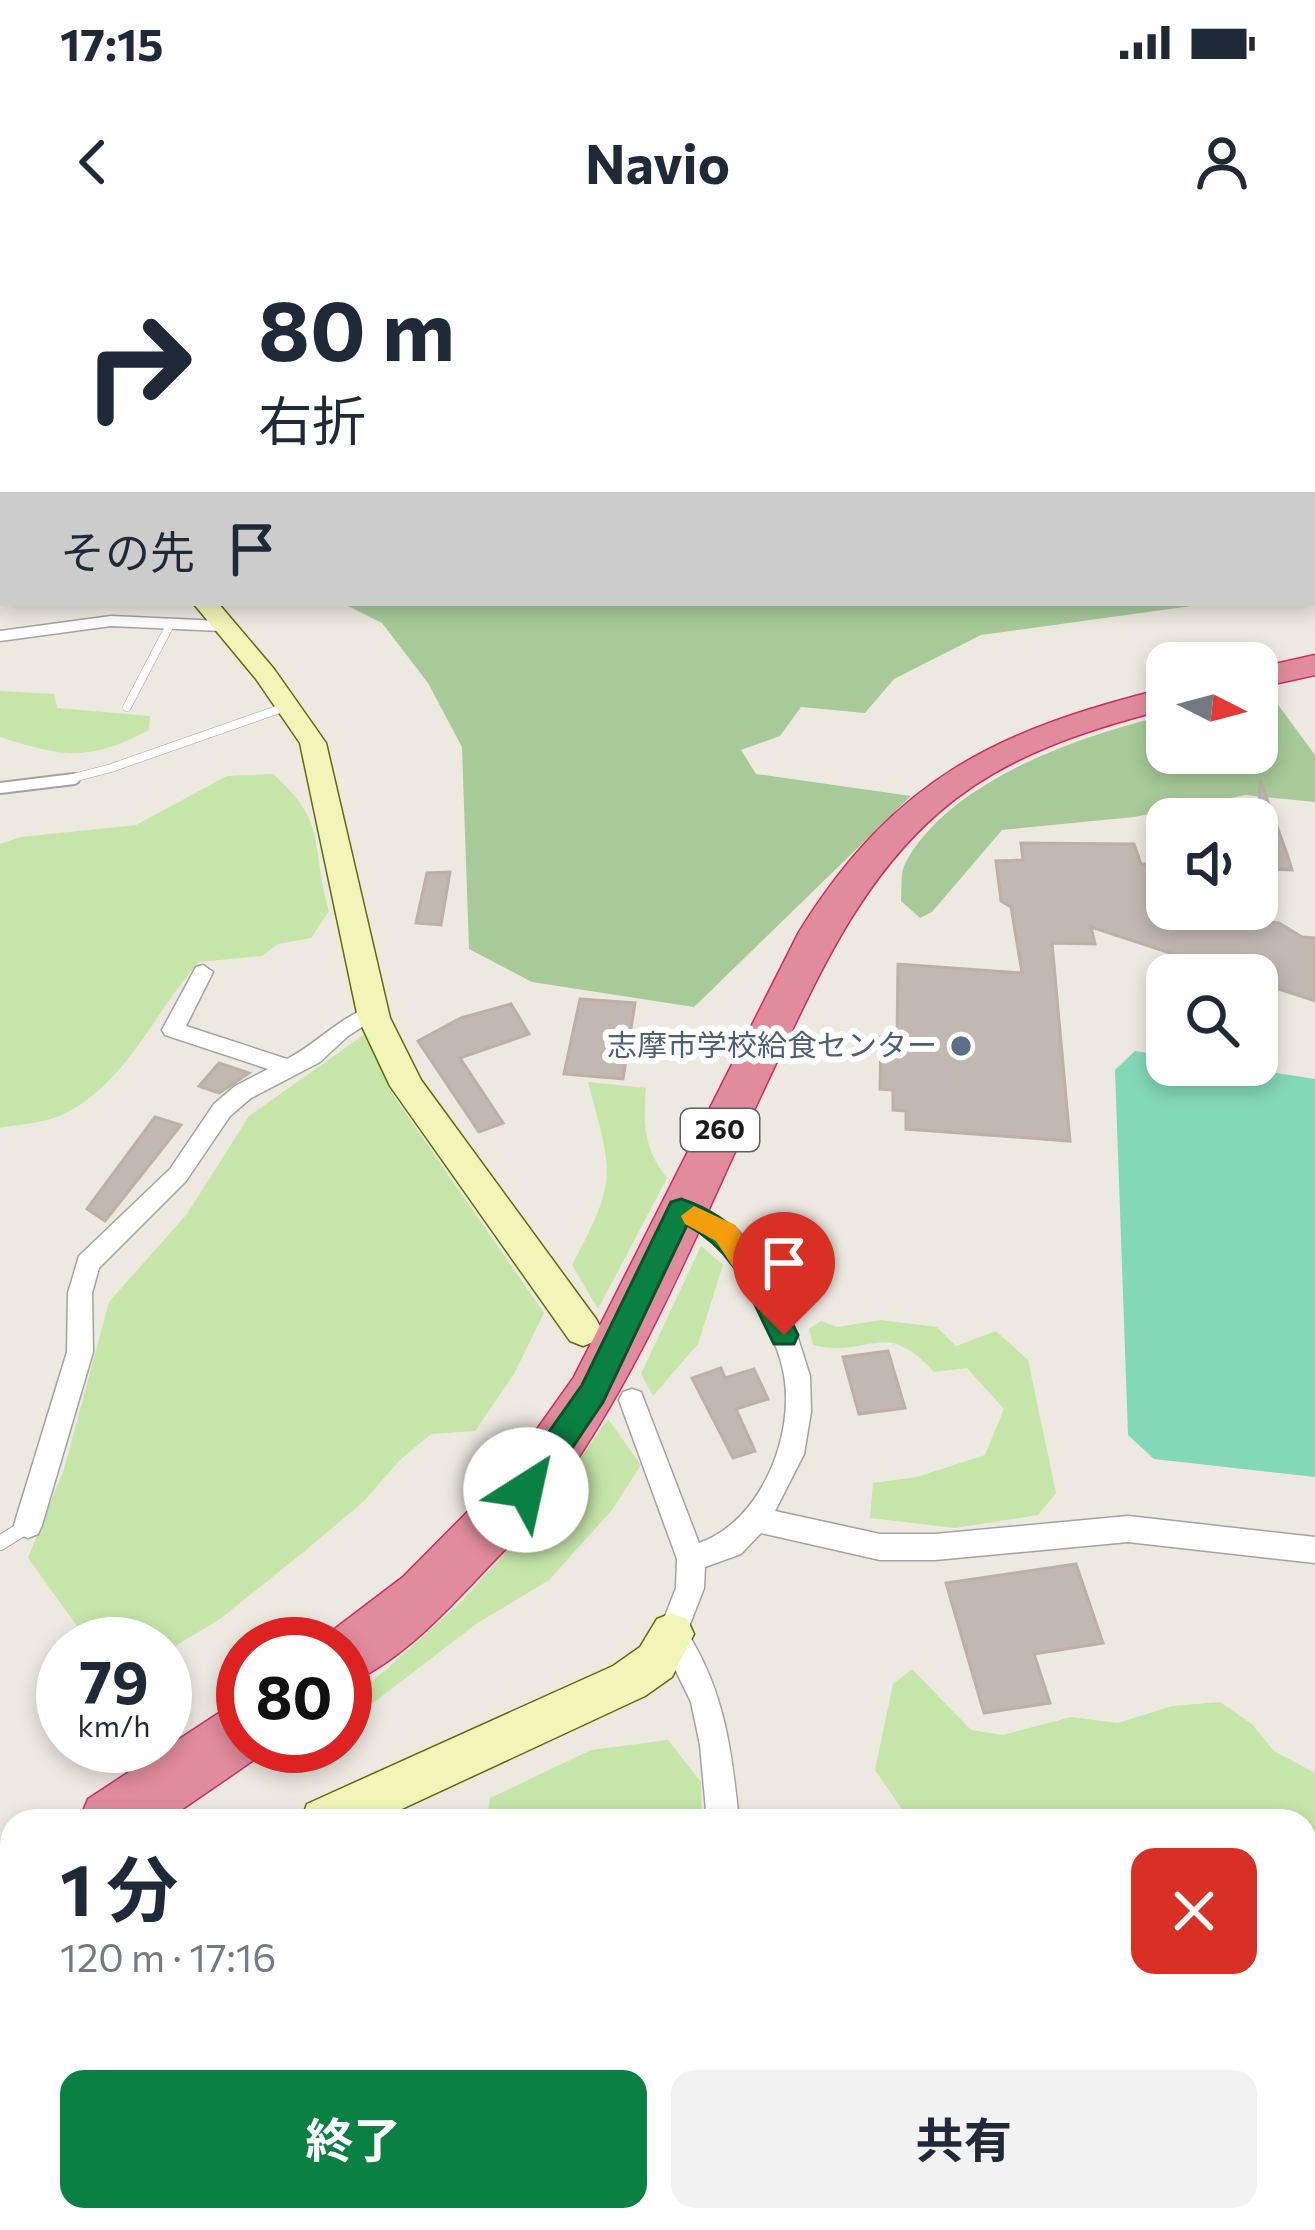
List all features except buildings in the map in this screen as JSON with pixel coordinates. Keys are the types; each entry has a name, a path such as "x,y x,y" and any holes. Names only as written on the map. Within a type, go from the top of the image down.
{"highway":[{"path":"1278,673 1315,664"},
{"name":"260","path":"372,1636 423,1596 526,1490 592,1394 819,932 865,861 925,801 980,764 1052,730 1146,704"},
{"path":"128,1809 216,1750"}],"street":[{"path":"0,636 111,621 172,623 213,614 289,706 313,743 373,1012 407,1086 583,1330"},
{"path":"203,972 173,1030 289,1068"},
{"path":"28,1526 80,1352 80,1293 88,1263 178,1175 222,1110 243,1092 289,1068 373,1012"},
{"path":"681,1210 726,1233 739,1247 769,1301 797,1376 798,1412 791,1454 756,1519 731,1545 691,1559"},
{"path":"350,1809 629,1682 656,1662 690,1588 691,1559 632,1400"},
{"path":"756,1519 880,1547 935,1547 1128,1528 1315,1550"},
{"path":"672,1634 700,1676 711,1707 721,1809"}],"lane":[{"path":"127,707 172,623"},
{"path":"0,788 98,774 243,717 289,706"},
{"path":"0,1543 28,1526"}],"green space":[{"path":"348,606 1191,606 981,635 894,679 865,713 801,707 780,736 741,750 756,774 911,796 694,1007 532,982 469,949 462,747 428,683 382,623"},
{"path":"0,691 54,694 57,708 150,716 149,730 92,752 41,749 0,737"},
{"path":"1278,705 1315,755 1315,802 1246,795 1146,798 1146,815 1002,830 932,912 920,918 901,901 903,868 925,835 952,809 1020,766 1146,721 1146,774 1278,774"},
{"path":"273,774 303,807 315,836 329,911 311,938 278,944 262,956 199,962 106,1084 57,1117 0,1128 0,844 21,837 136,825 227,776"},
{"path":"365,1034 391,1092 544,1313 514,1374 475,1431 431,1434 363,1502 216,1621 192,1636 192,1617 71,1617 28,1558 64,1469 109,1302 187,1214 249,1116"},
{"path":"1135,1051 1146,1053 1146,1086 1278,1086 1278,1073 1315,1079 1315,1477 1154,1459 1128,1435 1115,1070"},
{"path":"588,1082 646,1088 647,1136 667,1178 598,1309 572,1265 597,1213 607,1176 603,1138"},
{"path":"701,1246 723,1265 698,1344 653,1396 641,1374"},
{"path":"881,1320 937,1327 956,1346 996,1331 1028,1360 1056,1493 1038,1515 955,1528 870,1518 873,1483 917,1477 985,1455 1004,1409 967,1368 934,1372 917,1355 889,1343 813,1345 809,1329 821,1321 837,1327"},
{"path":"608,1419 641,1465 612,1510 549,1580 476,1624 372,1704 372,1682 459,1604 544,1510"},
{"path":"912,1669 971,1730 1003,1735 1071,1717 1118,1723 1172,1706 1220,1702 1252,1724 1274,1751 1315,1773 1315,1809 902,1809 875,1770 893,1684"},
{"path":"668,1740 701,1782 702,1809 488,1809 490,1798 591,1750"}],"slow traffic":[{"path":"694,1216 726,1233 760,1285"}],"place":[{"name":"志摩市学校給食センター","path":"961,1046"}],"route":[{"path":"526,1490 592,1394 681,1210 726,1233 739,1247 784,1335"}]}
